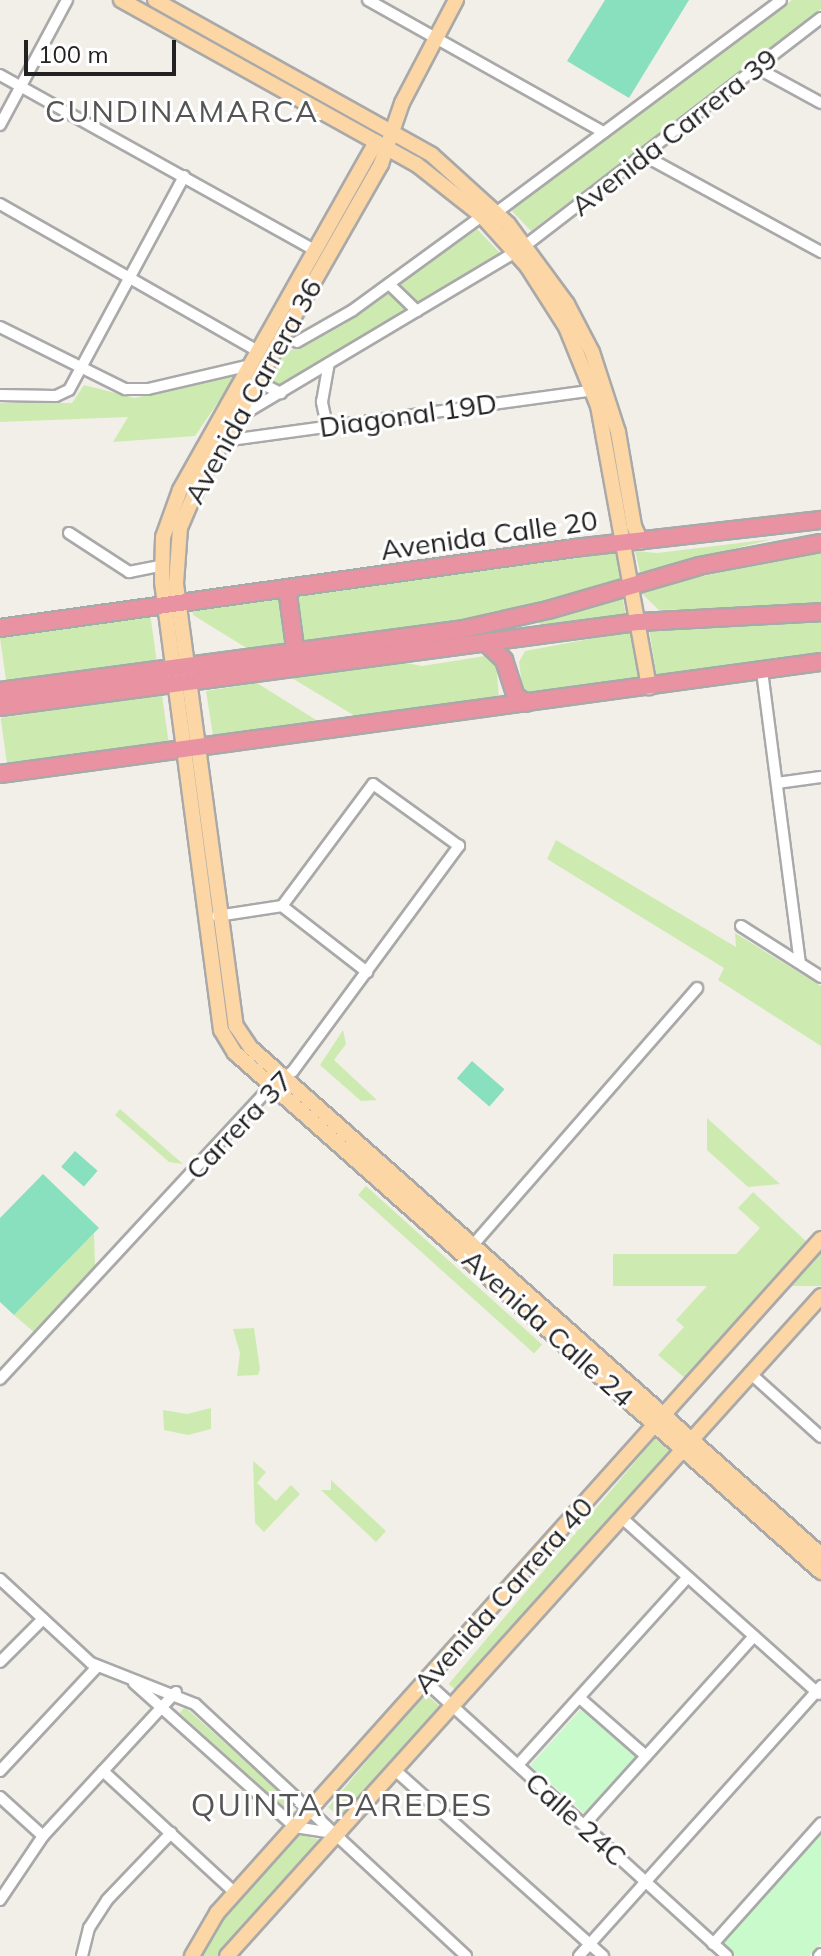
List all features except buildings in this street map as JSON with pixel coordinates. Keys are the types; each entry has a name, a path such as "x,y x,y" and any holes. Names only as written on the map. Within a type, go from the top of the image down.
{"highway":[{"name":"Avenida Calle 20","path":"0,628 287,588 821,521"},
{"path":"763,552 821,521"},
{"path":"0,707 514,619 632,584 763,552 821,543"},
{"path":"287,588 296,655"},
{"path":"0,691 182,676 486,643 638,622 821,612"},
{"path":"486,643 504,660 514,693 526,703"},
{"path":"0,774 821,662"}],"main road":[{"path":"121,0 435,178 521,249 566,327 593,390 633,543"},
{"path":"155,0 441,162 497,212 592,352 618,432 634,526 632,584 649,687"},
{"name":"Avenida Carrera 36","path":"279,1082 245,1042 236,1026 223,915 192,747 172,604 161,566 173,506 257,373 258,351 315,250 392,133 456,0"},
{"name":"Avenida Carrera 36","path":"172,604 180,528 257,373 382,146"},
{"name":"Avenida Carrera 36","path":"192,747 207,918 225,1041 279,1082"},
{"name":"Avenida Calle 24","path":"279,1082 473,1245 660,1419"},
{"name":"Avenida Calle 24","path":"279,1082 688,1444 821,1555"},
{"name":"Avenida Carrera 40","path":"192,1956 202,1933 235,1893 821,1239"},
{"name":"Avenida Carrera 40","path":"227,1956 821,1296"},
{"name":"Avenida Calle 24","path":"688,1444 821,1572"}],"street":[{"path":"0,125 67,0"},
{"path":"368,0 603,132"},
{"name":"Avenida Carrera 39","path":"497,212 781,0"},
{"name":"Avenida Carrera 39","path":"235,419 521,249 821,18"},
{"path":"757,68 821,103"},
{"path":"0,75 315,250"},
{"path":"643,155 821,252"},
{"path":"0,395 56,396 69,390 184,176"},
{"path":"0,204 258,351"},
{"path":"297,342 322,331 482,216"},
{"path":"389,284 417,311"},
{"path":"0,327 125,389 148,389 257,373 281,393"},
{"path":"327,426 322,402 329,364"},
{"name":"Diagonal 19D","path":"223,441 593,390"},
{"path":"69,533 129,572 161,566"},
{"path":"762,671 800,963"},
{"path":"777,783 821,777"},
{"name":"Carrera 37","path":"0,1379 279,1082 457,853 455,840 380,785 367,787 282,906"},
{"path":"207,918 282,906 367,972"},
{"path":"741,926 821,977"},
{"path":"473,1245 697,988"},
{"path":"751,1374 820,1435"},
{"path":"579,1956 819,1691 622,1518"},
{"path":"518,1765 582,1700 688,1577"},
{"path":"0,1579 97,1667 130,1680 176,1692 310,1810 466,1956"},
{"path":"0,1662 43,1619"},
{"path":"584,1825 754,1636"},
{"path":"0,1771 97,1667"},
{"path":"130,1680 295,1827 336,1834"},
{"name":"Calle 24C","path":"425,1681 727,1956"},
{"path":"0,1900 43,1836 176,1692"},
{"path":"582,1700 646,1756"},
{"path":"395,1770 603,1956"},
{"path":"103,1771 235,1893"},
{"path":"0,1797 43,1836"},
{"path":"713,1944 821,1823"},
{"path":"82,1956 89,1928 107,1900 171,1833"}],"green space":[{"path":"605,0 689,0 629,98 567,61"},
{"path":"792,0 821,0 821,9 531,231 511,210"},
{"path":"477,229 500,253 297,378 280,384 264,380 277,354 305,346 343,325"},
{"path":"238,373 195,436 113,442 128,417 0,422 0,403 72,403 84,385 135,398"},
{"path":"773,539 640,572 635,551 657,553"},
{"path":"617,548 621,578 595,588 470,620 302,647 295,594"},
{"path":"821,551 821,605 659,610 638,590"},
{"path":"622,595 626,616 540,627 539,620"},
{"path":"279,596 285,648 253,652 193,615 192,608"},
{"path":"150,613 157,664 7,685 0,634"},
{"path":"821,620 821,657 657,679 649,629"},
{"path":"632,631 640,680 531,696 523,692 519,662 525,651"},
{"path":"485,656 496,663 499,698 360,719 290,677 395,661 422,666"},
{"path":"257,683 321,723 213,736 206,691"},
{"path":"162,695 169,745 8,767 1,718"},
{"path":"556,840 736,947 735,933 821,986 821,1046 718,980 724,968 547,859"},
{"path":"343,1030 346,1044 334,1060 377,1100 361,1101 320,1065"},
{"path":"472,1061 504,1089 489,1107 457,1078"},
{"path":"120,1109 183,1164 169,1162 115,1115"},
{"path":"707,1118 780,1184 748,1187 707,1150"},
{"path":"75,1151 98,1171 84,1187 61,1167"},
{"path":"43,1174 99,1228 14,1315 0,1302 0,1218"},
{"path":"366,1186 542,1345 534,1354 358,1195"},
{"path":"753,1192 808,1243 686,1379 658,1355 684,1327 676,1320 760,1228 738,1208"},
{"path":"94,1233 95,1268 35,1333 14,1315"},
{"path":"613,1254 821,1254 821,1286 613,1286"},
{"path":"254,1328 260,1369 258,1375 237,1376 240,1353 233,1329"},
{"path":"211,1408 211,1429 188,1435 164,1430 163,1410 187,1414"},
{"path":"655,1438 673,1453 466,1699 449,1684"},
{"path":"253,1461 266,1472 257,1483 276,1501 291,1485 300,1494 264,1532 255,1523"},
{"path":"331,1480 386,1531 376,1542 321,1490 331,1490"},
{"path":"424,1693 443,1709 347,1823 328,1807"},
{"path":"185,1707 293,1804 287,1810 180,1713"},
{"path":"582,1708 638,1759 587,1816 530,1765"},
{"path":"299,1834 324,1841 221,1956 199,1956 209,1932"},
{"path":"821,1835 821,1943 809,1956 735,1956 720,1942"}],"district":[{"name":"CUNDINAMARCA","path":"182,111"},
{"name":"QUINTA PAREDES","path":"342,1804"}]}
